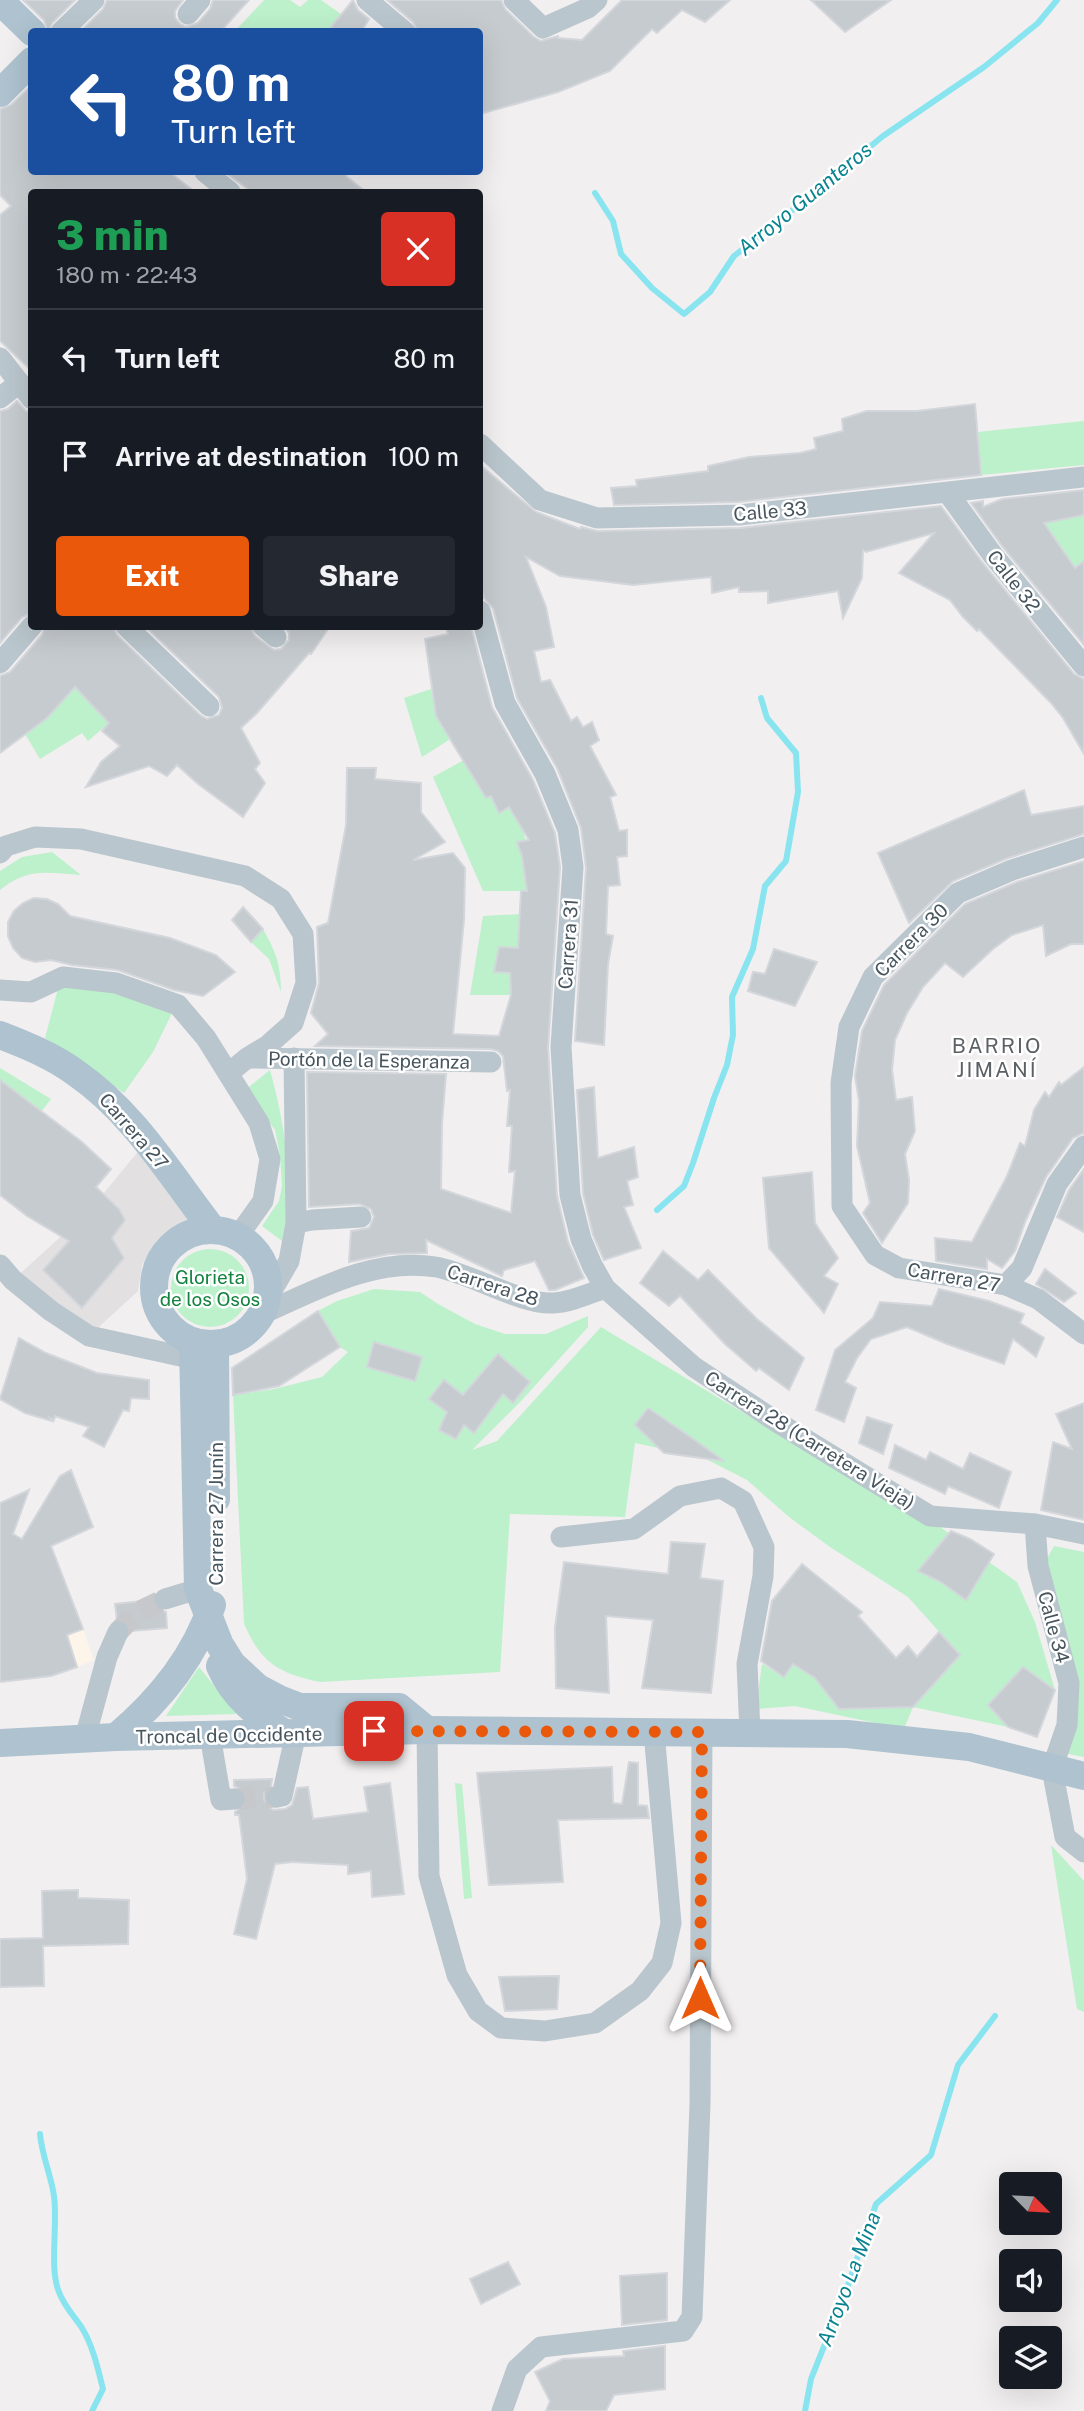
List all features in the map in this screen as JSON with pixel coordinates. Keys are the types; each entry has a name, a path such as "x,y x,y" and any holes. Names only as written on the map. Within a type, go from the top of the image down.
{"main road":[{"path":"0,1 28,28"},
{"path":"0,93 28,65"},
{"name":"Carrera 27","path":"0,1035 56,1060 104,1094 225,1233"},
{"path":"198,1231 225,1233 254,1249 265,1267 268,1278 265,1306 250,1329 234,1340 201,1348 170,1327 161,1315 156,1301 156,1271 163,1257 184,1237 198,1231"},
{"name":"Carrera 27 Junín","path":"201,1348 198,1589 208,1616"},
{"name":"Carrera 27 Junín","path":"201,1348 217,1590 208,1616"},
{"path":"208,1616 220,1645 232,1664 258,1688 279,1699 300,1707 398,1707 426,1730"},
{"path":"208,1616 212,1646 223,1673 240,1698 261,1718 291,1733"},
{"path":"116,1737 161,1695 195,1644 208,1616"},
{"name":"Troncal de Occidente","path":"0,1743 116,1737 426,1730 847,1734 968,1748 1084,1776"}],"street":[{"path":"65,28 94,0"},
{"path":"367,0 400,28"},
{"path":"514,0 543,27 588,8 597,0"},
{"path":"209,175 226,189"},
{"path":"0,358 25,391 0,398"},
{"name":"Calle 33","path":"483,447 540,500 597,518 739,515 1084,477"},
{"name":"Calle 32","path":"948,493 992,554 1084,666"},
{"name":"Carrera 31","path":"483,622 505,703 545,774 568,830 573,867 561,1047 569,1195 592,1265 605,1288"},
{"path":"0,663 29,630"},
{"path":"130,630 209,706"},
{"path":"0,853 6,846 35,837 81,839 246,876 281,899 303,934 306,983 293,1023 267,1046 229,1073"},
{"name":"Carrera 30","path":"863,1239 842,1206 841,1083 849,1027 873,977 958,893 1012,870 1084,847"},
{"path":"0,990 31,992 63,976 116,984 178,1005 206,1038 259,1123 270,1159 263,1202 225,1233"},
{"name":"Portón de la Esperanza","path":"247,1058 491,1062"},
{"path":"265,1306 289,1261 296,1223 294,1058"},
{"path":"1006,1285 1021,1268 1058,1184 1084,1146"},
{"path":"296,1223 361,1217"},
{"name":"Carrera 27","path":"863,1239 875,1255 899,1268 1006,1285 1038,1299 1084,1334"},
{"path":"0,1265 13,1280 51,1311 89,1336 201,1348"},
{"name":"Carrera 28","path":"265,1306 335,1281 403,1265 437,1267 529,1299 550,1303 566,1301 605,1288"},
{"name":"Carrera 28 (Carretera Vieja)","path":"605,1288 694,1367 929,1516 1035,1524 1084,1534"},
{"path":"561,1537 634,1529 680,1496 721,1488 743,1501 764,1547 763,1576 747,1664 750,1733"},
{"name":"Calle 34","path":"1035,1524 1038,1566 1069,1683 1068,1725 1052,1769"},
{"path":"165,1599 198,1589"},
{"path":"85,1738 107,1657 118,1632"},
{"path":"426,1730 429,1876 457,1975 478,2011 501,2028 545,2031 595,2023 640,1991 662,1963 671,1923 654,1732"},
{"path":"502,2411 517,2369 541,2347 683,2331 692,2317 700,2104 702,1732"},
{"path":"277,1797 282,1796 291,1733"},
{"path":"210,1735 221,1800 234,1799"},
{"path":"1052,1769 1065,1837 1084,1852"}],"shaded area":[{"path":"146,1142 201,1225 185,1227 159,1240 142,1265 138,1291 89,1336 13,1280 89,1211"},
{"path":"83,1629 94,1660 77,1667 67,1635"}],"green space":[{"path":"264,0 290,0 300,7 308,0 321,0 341,14 329,28 238,28"},
{"path":"1084,421 1084,465 981,475 978,432"},
{"path":"1084,515 1084,563 1073,569 1041,524"},
{"path":"75,688 109,723 88,741 82,733 40,759 25,734"},
{"path":"431,689 434,706 449,740 422,757 404,698"},
{"path":"464,760 486,798 491,797 499,812 509,808 522,828 526,841 522,856 527,891 483,891 433,777"},
{"path":"52,852 81,875 38,873 20,878 0,890 0,871 22,857"},
{"path":"522,914 518,948 499,947 494,972 510,974 511,995 470,995 483,916"},
{"path":"263,929 277,959 281,992 269,959 251,942"},
{"path":"60,981 139,997 174,1009 153,1052 124,1093 45,1038"},
{"path":"0,1068 51,1099 41,1112 0,1082"},
{"path":"270,1070 284,1133 288,1177 282,1241 262,1226 279,1201 282,1186 275,1130 245,1090"},
{"name":"Glorieta de los Osos","path":"210,1249 225,1252 237,1261 246,1273 249,1288 246,1303 237,1315 225,1324 210,1327 195,1324 183,1315 174,1303 171,1288 174,1273 183,1261 195,1252"},
{"path":"374,1289 420,1292 475,1324 505,1334 546,1334 588,1316 588,1327 523,1399 472,1450 497,1441 601,1327 795,1444 929,1519 1017,1582 1035,1622 1055,1690 1023,1667 988,1705 1008,1727 913,1707 960,1655 908,1597 830,1547 789,1517 747,1480 704,1458 635,1443 625,1517 510,1514 500,1672 320,1682 293,1675 273,1665 258,1649 244,1624 233,1395 274,1389 322,1377 348,1352 340,1347 318,1311 337,1301"},
{"path":"1054,1546 1084,1552 1084,1757 1058,1752 1069,1725 1044,1564"},
{"path":"762,1664 784,1677 793,1664 815,1678 840,1709 913,1707 904,1729 795,1706 756,1709"},
{"path":"199,1667 237,1714 166,1716"},
{"path":"455,1783 462,1784 472,1898 464,1899"},
{"path":"1051,1845 1084,1881 1084,2012 1077,2009"}],"building":[{"path":"23,0 75,0 50,28 47,28 44,20"},
{"path":"107,0 183,0 175,11 175,18 186,27 198,23 210,9 213,0 249,0 224,28 84,28 103,9"},
{"path":"353,0 358,10 369,19 363,28 330,28"},
{"path":"387,0 501,0 505,9 541,41 558,36 582,40 622,0 730,0 705,22 682,10 657,33 652,29 610,71 558,92 483,113 483,28 416,28 413,22"},
{"path":"811,0 891,0 845,32"},
{"path":"28,89 28,175 173,175 191,189 28,189 28,367 0,341 0,215 11,206 0,195 0,109 11,105"},
{"path":"229,175 346,175 362,189 248,189"},
{"path":"17,401 28,411 28,615 22,617 0,643 0,411 8,409"},
{"path":"975,404 981,475 738,502 614,505 611,488 637,486 636,480 708,471 708,466 749,457 816,449 814,438 843,431 842,419 867,411 917,411"},
{"path":"483,468 536,512 580,529 581,527 597,531 740,528 941,506 982,562 1074,674 1084,679 1084,754 1051,703 979,629 977,631 963,617 950,600 899,573 934,533 866,552 863,550 862,578 843,618 838,591 768,603 768,591 739,592 739,587 712,593 711,577 633,585 560,576 526,557 546,607 554,647 534,651 541,682 550,680 571,721 577,717 583,727 592,722 599,740 590,746 616,795 610,797 619,831 627,830 627,856 617,857 620,885 608,886 606,934 613,936 608,964 604,1045 575,1041 586,868 581,828 557,768 517,698 493,608 484,598"},
{"path":"1084,490 1084,515 1044,523 1075,568 1084,561 1084,645 1002,546 971,503 983,501 983,507 1002,499"},
{"path":"44,630 115,630 207,719 219,715 222,708 219,697 149,630 252,630 255,636 274,650 281,649 289,640 287,630 327,630 311,654 309,653 241,728 260,763 255,769 265,783 243,817 177,765 167,776 149,766 86,787 101,762 120,746 102,731 109,723 75,687 47,718 0,753 0,676 10,672"},
{"path":"447,630 472,630 492,707 533,780 555,833 560,867 548,1048 557,1196 568,1242 584,1278 555,1290 549,1290 535,1261 504,1270 502,1276 426,1240 427,1253 389,1254 349,1262 351,1231 369,1228 374,1217 371,1209 360,1204 309,1207 307,1072 446,1074 441,1189 511,1213 515,1171 509,1172 512,1126 507,1126 510,1090 507,1091 503,1056 498,1051 315,1046 328,1034 311,1013 319,983 317,927 328,923 346,825 347,768 376,768 375,779 421,783 421,812 445,842 413,860 453,853 465,868 464,920 453,1034 499,1036 511,995 510,973 494,972 499,947 518,948 521,891 527,891 517,842 529,840 509,807 499,813 491,796 486,798 436,716 425,639 448,634"},
{"path":"1024,790 1031,815 1084,806 1084,834 1008,858 953,881 909,923 878,853"},
{"path":"1084,861 1084,944 1071,944 1046,956 1043,925 1012,935 963,977 945,963 923,987 907,1013 895,1040 892,1070 896,1100 912,1097 915,1131 905,1154 909,1180 908,1203 882,1243 863,1213 870,1203 857,1146 859,1101 855,1076 862,1031 884,985 965,904 1017,882"},
{"path":"34,898 47,899 58,904 70,916 170,938 216,955 235,972 203,996 174,990 118,970 51,960 35,962 22,958 13,948 8,936 8,922 14,911"},
{"path":"243,907 263,929 251,942 232,920"},
{"path":"774,949 817,962 795,1006 748,991 753,972 765,974"},
{"path":"1084,1067 1084,1133 1073,1138 1046,1177 1015,1251 1002,1268 987,1259 987,1269 936,1261 935,1238 972,1242 1007,1176 1020,1143 1025,1146 1034,1110 1045,1092 1049,1097 1059,1082 1061,1085"},
{"path":"0,1080 82,1142 111,1169 96,1187 119,1209 125,1220 112,1238 124,1258 82,1308 43,1270 69,1241 27,1216 0,1195"},
{"path":"594,1087 598,1158 634,1147 638,1177 627,1181 633,1205 624,1207 641,1248 604,1260 593,1235 583,1193 577,1090"},
{"path":"1084,1169 1084,1232 1057,1217 1069,1190"},
{"path":"812,1172 815,1223 838,1258 824,1276 838,1284 824,1313 769,1248 763,1178"},
{"path":"663,1251 698,1280 708,1270 757,1319 804,1358 789,1390 759,1368 756,1371 725,1344 680,1296 669,1306 640,1283"},
{"path":"1045,1269 1076,1293 1064,1302 1036,1284"},
{"path":"939,1289 989,1301 1024,1314 1020,1323 1044,1338 1036,1357 1013,1339 1004,1364 907,1327 871,1339 857,1358 845,1382 856,1388 844,1422 816,1410 835,1350 873,1318 880,1302 932,1306"},
{"path":"318,1311 340,1347 279,1386 233,1395 232,1368"},
{"path":"19,1338 46,1353 97,1373 149,1380 149,1399 131,1398 129,1411 123,1410 104,1447 83,1436 89,1427 55,1416 54,1420 50,1418 52,1421 25,1413 0,1399"},
{"path":"374,1342 422,1357 415,1381 367,1367"},
{"path":"498,1354 530,1382 513,1403 503,1394 474,1433 464,1425 456,1439 439,1430 447,1412 429,1399 444,1380 463,1395"},
{"path":"1084,1403 1084,1520 1041,1510 1053,1442 1072,1449 1056,1414"},
{"path":"648,1408 724,1461 664,1453 635,1425"},
{"path":"867,1417 892,1425 883,1454 859,1443"},
{"path":"895,1445 926,1460 930,1452 963,1469 970,1453 1011,1472 999,1508 948,1486 945,1494 889,1468"},
{"path":"71,1470 93,1527 51,1546 83,1629 67,1635 77,1667 51,1676 0,1682 0,1503 29,1490 13,1534 22,1539 60,1476"},
{"path":"951,1531 994,1554 966,1600 941,1582 918,1571"},
{"path":"671,1542 705,1544 700,1578 723,1581 711,1693 642,1688 653,1620 606,1616 609,1693 556,1688 555,1628 564,1562 668,1574"},
{"path":"802,1564 862,1612 858,1616 896,1658 908,1646 917,1657 939,1632 960,1655 913,1707 839,1709 815,1678 793,1664 784,1677 761,1661 772,1601"},
{"path":"152,1600 157,1609 166,1612 167,1628 131,1631 128,1624 117,1619 115,1604"},
{"path":"1023,1667 1055,1690 1037,1737 1008,1727 988,1705"},
{"path":"629,1762 638,1763 638,1805 647,1806 649,1818 558,1820 563,1882 489,1885 477,1773 612,1767 613,1803 622,1804"},
{"path":"272,1779 271,1786 264,1793 268,1806 273,1810 285,1809 292,1805 297,1788 308,1787 313,1819 368,1812 364,1787 390,1783 404,1894 372,1897 371,1871 348,1874 348,1865 292,1862 275,1864 256,1939 234,1934 247,1879 239,1815 235,1815 235,1812 245,1805 247,1797 244,1791 234,1786 234,1780"},
{"path":"78,1890 78,1898 129,1900 128,1944 43,1946 44,1986 0,1987 0,1939 43,1938 42,1891"},
{"path":"559,1976 557,2009 505,2011 499,1977"},
{"path":"508,2262 520,2284 481,2304 470,2279"},
{"path":"667,2273 667,2320 622,2325 620,2276"},
{"path":"665,2346 665,2389 614,2395 606,2411 546,2411 550,2401 535,2372 563,2359 624,2356 623,2351"}],"waterway":[{"name":"Arroyo Guanteros","path":"595,193 613,221 621,254 652,288 684,314 710,292 734,256 883,136 984,67 1038,23 1057,0"},
{"path":"657,1210 684,1186 693,1163 727,1065 733,1035 732,997 753,949 765,886 786,861 798,792 796,753 767,718 761,698"},
{"name":"Arroyo La Mina","path":"805,2411 811,2379 846,2291 876,2204 931,2155 958,2065 995,2016"},
{"path":"40,2134 54,2196 56,2282 64,2302 89,2342 103,2389 92,2411"}],"tunnel":[{"path":"118,1632 136,1613 165,1599"},
{"path":"234,1799 277,1797"}],"district":[{"name":"BARRIO JIMANÍ","path":"997,1058"}],"route":[{"path":"374,1731 702,1732 700,1998"}]}
